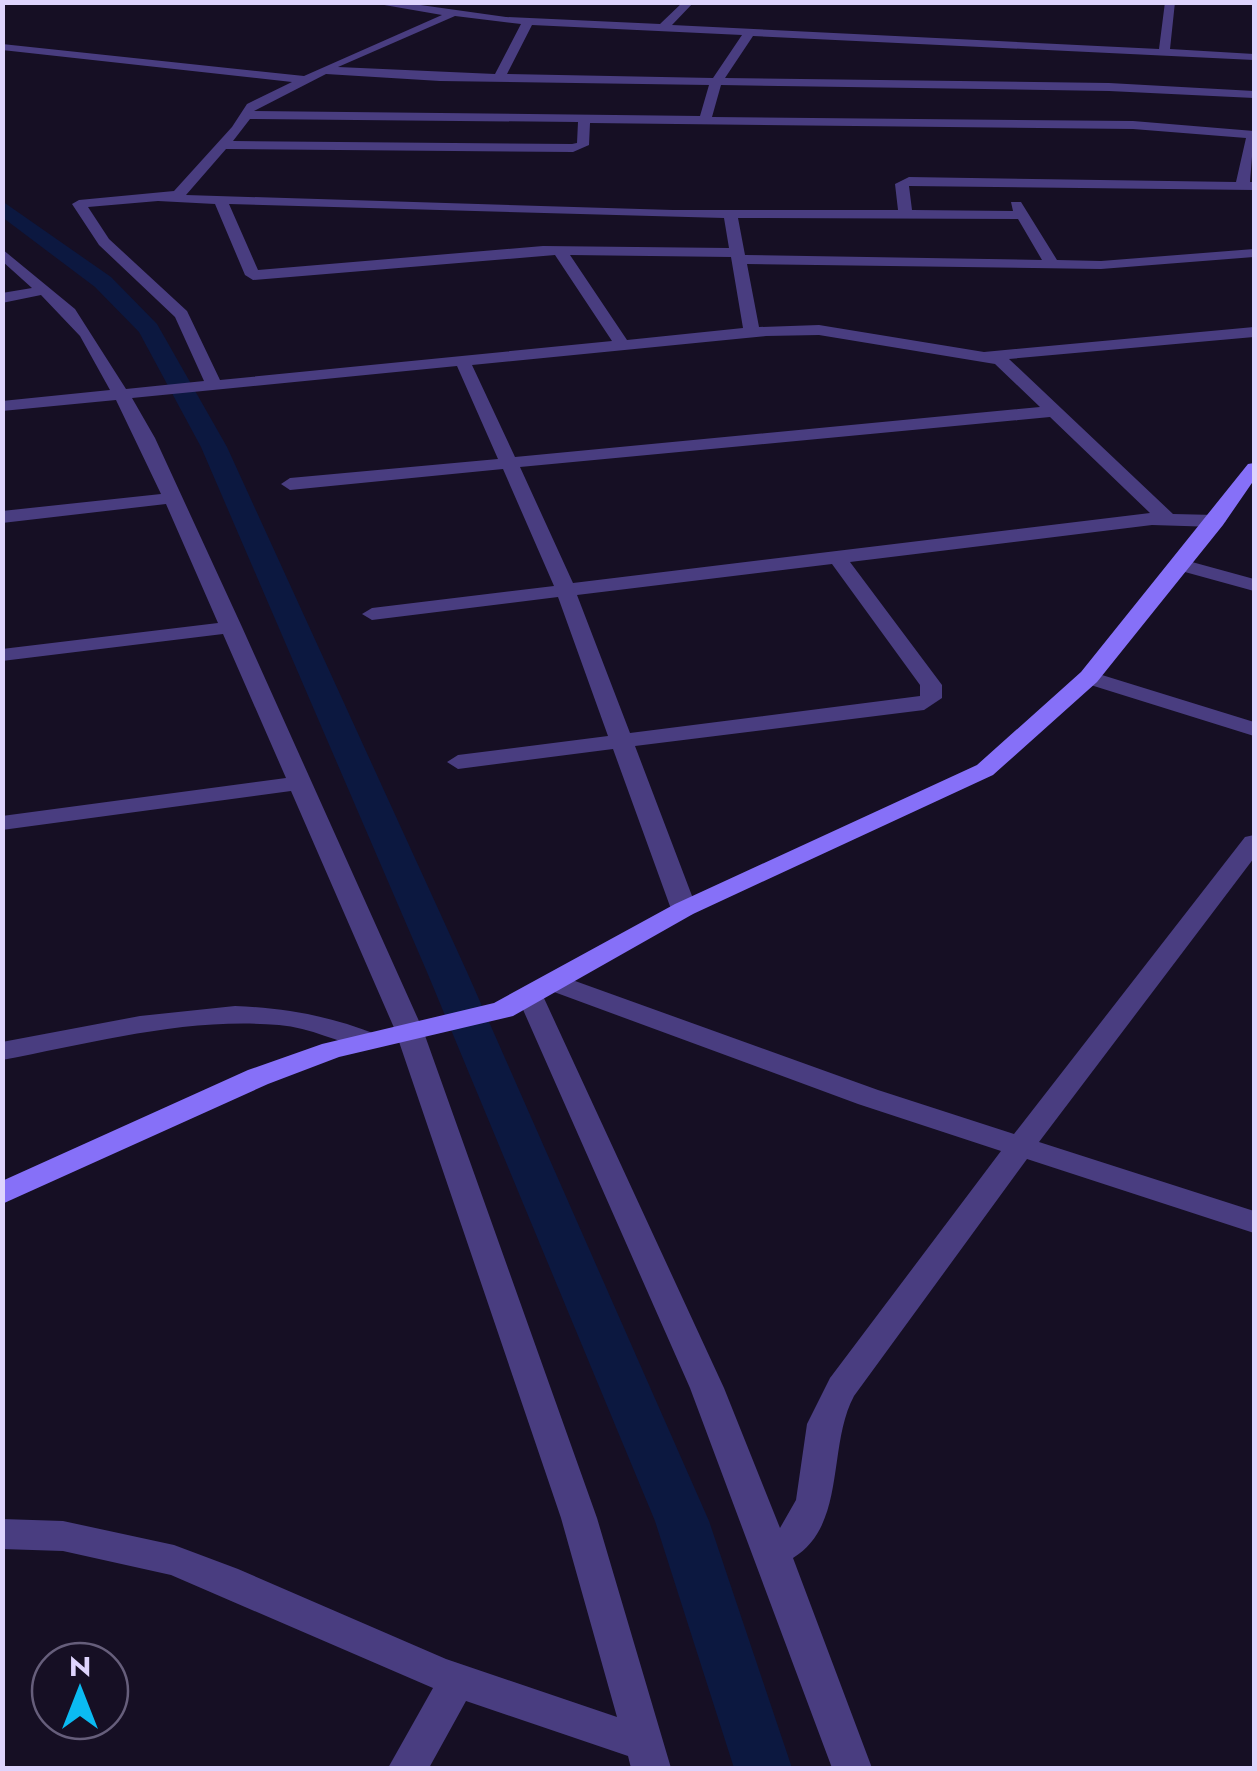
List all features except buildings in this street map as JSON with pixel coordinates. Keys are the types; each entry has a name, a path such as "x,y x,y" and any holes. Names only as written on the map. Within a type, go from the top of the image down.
{"street":[{"path":"372,2 452,15 528,21 1254,57"},
{"path":"664,28 690,2"},
{"path":"1164,51 1170,2"},
{"path":"163,198 180,193 260,101 452,15"},
{"path":"499,78 528,21"},
{"path":"705,120 716,82 749,33"},
{"path":"2,47 302,80"},
{"path":"322,70 499,78 1108,87 1254,94"},
{"path":"246,115 1132,126 1254,135 1248,186 904,182 905,215"},
{"path":"223,145 572,148 583,145 584,119"},
{"path":"987,180 1024,216 1053,264"},
{"path":"208,384 196,336 182,316 78,207 88,200 163,198 730,214 1024,216"},
{"path":"220,200 254,275 558,250 1053,264 1162,264 1254,253"},
{"path":"730,214 752,332"},
{"path":"558,250 622,345"},
{"path":"2,253 86,335 127,394 302,783 423,1027 579,1518 648,1756"},
{"path":"2,298 44,290"},
{"path":"2,406 752,332 819,330 984,356 1008,365 1166,518"},
{"path":"984,356 1254,332"},
{"path":"462,360 565,590 684,910"},
{"path":"290,484 512,466 1054,411"},
{"path":"2,1194 258,1077 529,996 684,910 985,770 1088,677 1252,475"},
{"path":"2,518 174,498"},
{"path":"372,614 1166,518 1216,522"},
{"path":"458,762 924,703 931,698 931,686 837,557"},
{"path":"1181,565 1254,586"},
{"path":"2,656 232,627"},
{"path":"1088,677 1254,729"},
{"path":"2,823 302,783"},
{"path":"773,1552 791,1544 810,1517 823,1429 842,1387 1254,842"},
{"path":"529,996 1254,1222"},
{"path":"529,996 708,1388 852,1768"},
{"path":"2,1051 156,1024 238,1017 292,1017 334,1024 368,1041"},
{"path":"2,1534 42,1533 119,1542 194,1565 458,1680 648,1756"},
{"path":"408,1768 458,1680"}],"waterway":[{"path":"2,207 103,282 149,329 214,447 447,972 682,1521 763,1768"}]}
